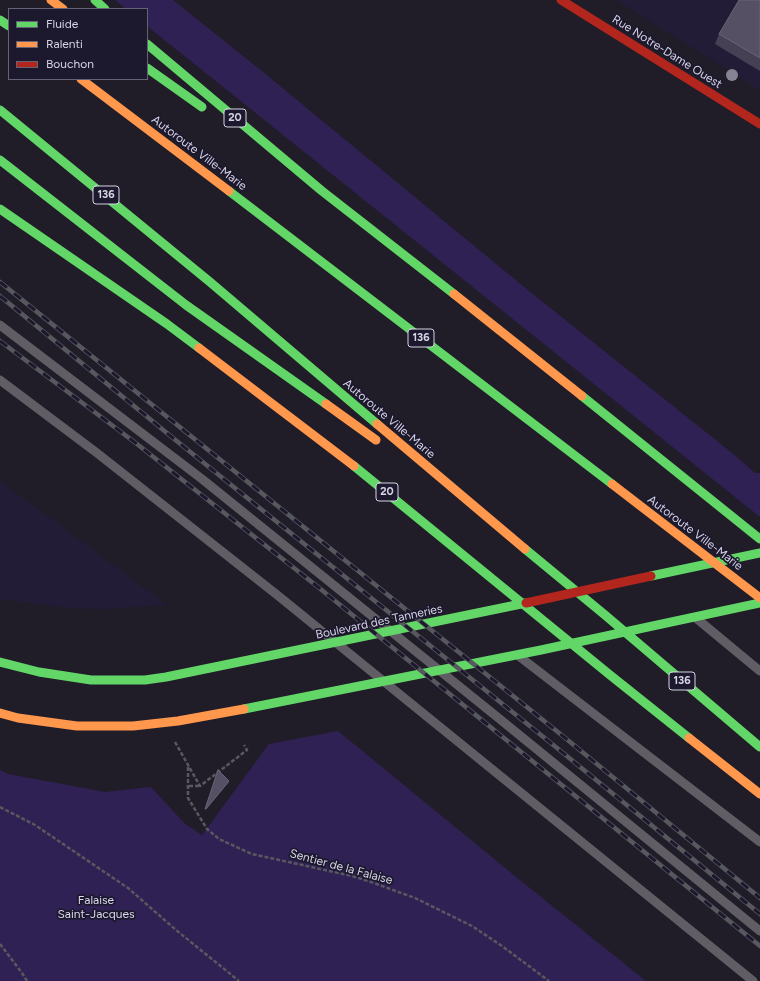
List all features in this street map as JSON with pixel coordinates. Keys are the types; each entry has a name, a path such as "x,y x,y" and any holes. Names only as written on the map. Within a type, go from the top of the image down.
{"main road":[{"path":"51,0 62,8"},
{"path":"95,0 104,8"},
{"name":"Rue Notre-Dame Ouest","path":"561,0 760,124"},
{"name":"20","path":"148,45 322,192 462,300 760,539"},
{"path":"148,69 212,114"},
{"name":"Autoroute Ville-Marie","path":"82,80 760,598"},
{"name":"Autoroute Ville-Marie","path":"0,110 204,277 760,748"},
{"path":"238,132 322,192"},
{"path":"0,160 186,305 380,443"},
{"name":"20","path":"0,210 167,324 323,441 760,794"},
{"path":"413,466 497,526"},
{"name":"Boulevard des Tanneries","path":"0,662 45,673 91,680 145,680 166,677 492,611 760,553"},
{"path":"0,713 18,718 77,726 133,726 198,718 503,658 760,603"}],"lane":[{"path":"0,325 202,479 760,931"},
{"path":"0,380 98,453 276,594 753,981"},
{"path":"695,617 760,671"},
{"path":"517,655 760,842"}],"path":[{"name":"Sentier de la Falaise","path":"174,742 188,767 188,798 207,829 219,839 252,854 352,876 415,898 472,926 549,981"},
{"path":"189,786 200,786 247,750 244,745"},
{"path":"188,767 200,786"},
{"path":"0,807 35,825 128,888 176,930 239,981"},
{"path":"0,944 27,981"}],"shaded area":[{"path":"616,0 760,0 760,91 728,70"},
{"path":"0,481 167,605 99,609 60,607 0,599"}],"green space":[{"path":"115,0 173,0 263,72 529,291 755,473 760,473 760,517 148,27 148,8 125,8"},
{"name":"Falaise Saint-Jacques","path":"338,731 646,981 0,981 0,770 8,774 105,792 151,787 185,824 202,835 269,744"}],"building":[{"path":"739,0 760,0 760,58 719,34"},
{"path":"218,770 229,781 205,809"}],"railway":[{"path":"0,282 564,737 760,898"},
{"path":"0,296 760,914"},
{"path":"0,341 137,444 318,587 760,946"}],"traffic: fast":[{"path":"95,0 104,8"},
{"path":"0,20 8,25"},
{"path":"148,45 322,191 454,294"},
{"path":"148,69 202,107"},
{"path":"0,110 210,282 377,424"},
{"path":"0,160 186,305 326,404"},
{"path":"229,191 612,484"},
{"path":"0,209 167,324 199,348"},
{"path":"582,396 760,539"},
{"path":"354,466 689,738"},
{"path":"525,549 760,747"},
{"path":"651,576 760,553"},
{"path":"0,662 39,672 91,680 145,680 166,677 526,603"},
{"path":"244,709 541,650 760,603"}],"traffic: slow":[{"path":"51,0 62,8"},
{"path":"82,80 229,191"},
{"path":"454,294 582,396"},
{"path":"199,348 354,466"},
{"path":"326,404 376,440"},
{"path":"377,424 525,549"},
{"path":"612,484 760,598"},
{"path":"0,713 18,718 77,726 133,726 178,721 244,709"},
{"path":"689,738 760,794"}],"traffic: jam":[{"path":"561,0 760,124"},
{"path":"526,603 651,576"}]}
